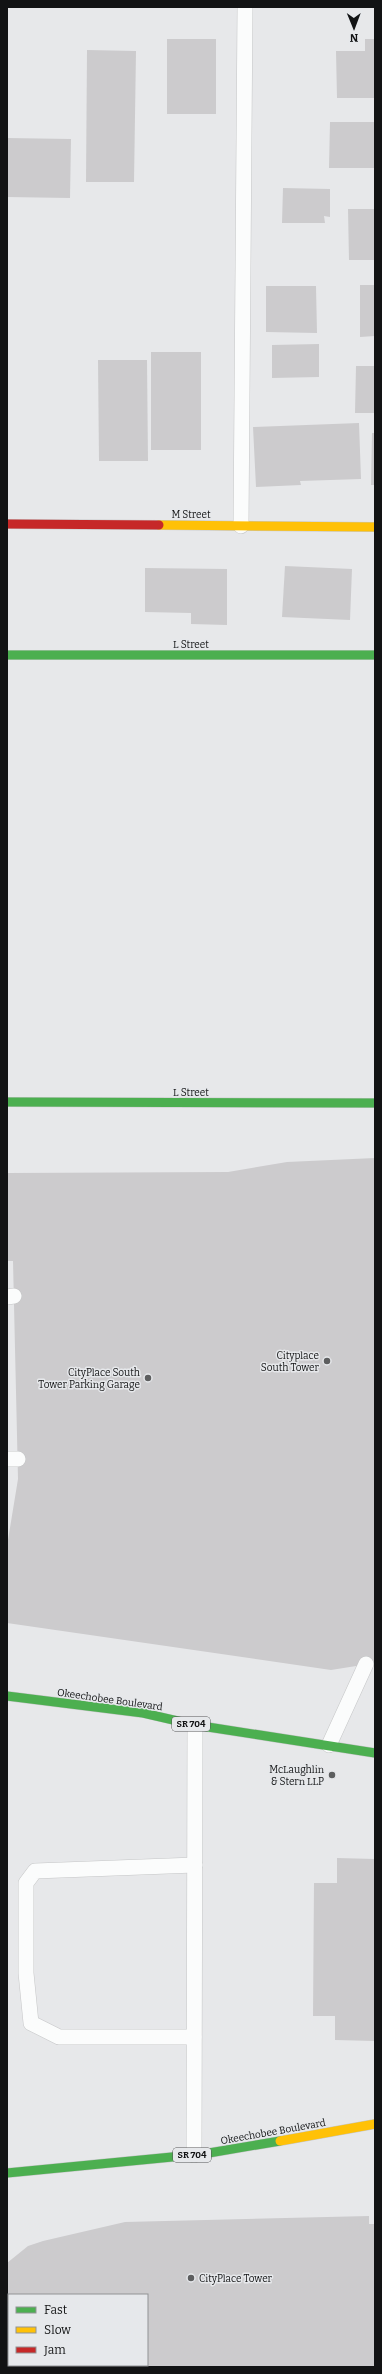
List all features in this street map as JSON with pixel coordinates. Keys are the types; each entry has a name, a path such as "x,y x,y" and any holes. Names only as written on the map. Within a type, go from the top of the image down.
{"street":[{"name":"M Street","path":"7,524 375,527"},
{"name":"L Street","path":"7,655 375,655"},
{"name":"L Street","path":"7,1102 375,1103"},
{"name":"Okeechobee Boulevard","path":"7,1696 143,1713 195,1725 375,1753"},
{"name":"Okeechobee Boulevard","path":"7,2174 194,2155 375,2124"}],"lane":[{"path":"241,526 245,7"},
{"path":"329,1745 366,1664"},
{"path":"194,2155 195,1725"},
{"path":"194,2037 59,2037 32,2023 26,1974 26,1884 35,1870 195,1865"}],"building":[{"path":"167,39 216,39 216,114 167,114"},
{"path":"365,39 375,39 375,98 337,98 336,51 365,51"},
{"path":"87,50 136,51 134,182 86,182"},
{"path":"330,122 375,122 375,168 329,168"},
{"path":"7,138 71,139 70,198 7,197"},
{"path":"283,188 330,189 330,217 324,216 325,223 282,223"},
{"path":"348,209 375,209 375,260 349,260"},
{"path":"360,285 375,285 375,336 360,337"},
{"path":"266,286 316,286 317,333 266,332"},
{"path":"319,344 319,377 272,378 272,345"},
{"path":"151,352 201,352 201,450 151,450"},
{"path":"98,360 147,360 148,461 99,461"},
{"path":"356,366 375,366 375,413 355,413"},
{"path":"359,423 361,479 300,481 301,485 256,487 253,427"},
{"path":"372,433 375,433 375,485 371,485"},
{"path":"285,566 352,569 350,620 282,617"},
{"path":"145,568 227,569 227,625 191,624 191,613 145,612"},
{"name":"Cityplace South Tower","path":"375,1158 375,1663 331,1670 7,1623 7,1546 18,1479 13,1261 7,1261 7,1173 228,1172 287,1162"},
{"path":"337,1858 375,1859 375,2041 335,2040 335,2016 313,2016 314,1883 337,1883"},
{"name":"CityPlace Tower","path":"369,2216 369,2224 375,2224 375,2367 18,2367 148,2366 148,2294 8,2295 7,2263 28,2246 43,2241 125,2222"}],"traffic: fast":[{"path":"7,655 375,655"},
{"path":"7,1102 375,1103"},
{"path":"7,1696 143,1713 195,1725 375,1753"},
{"path":"7,2173 203,2154 280,2141"}],"traffic: slow":[{"path":"159,525 375,527"},
{"path":"280,2141 375,2124"}],"traffic: jam":[{"path":"7,524 159,525"}],"place":[{"name":"Cityplace South Tower","path":"327,1361"},
{"name":"CityPlace South Tower Parking Garage","path":"148,1378"},
{"name":"McLaughlin & Stern LLP","path":"332,1775"},
{"name":"CityPlace Tower","path":"191,2278"}]}
